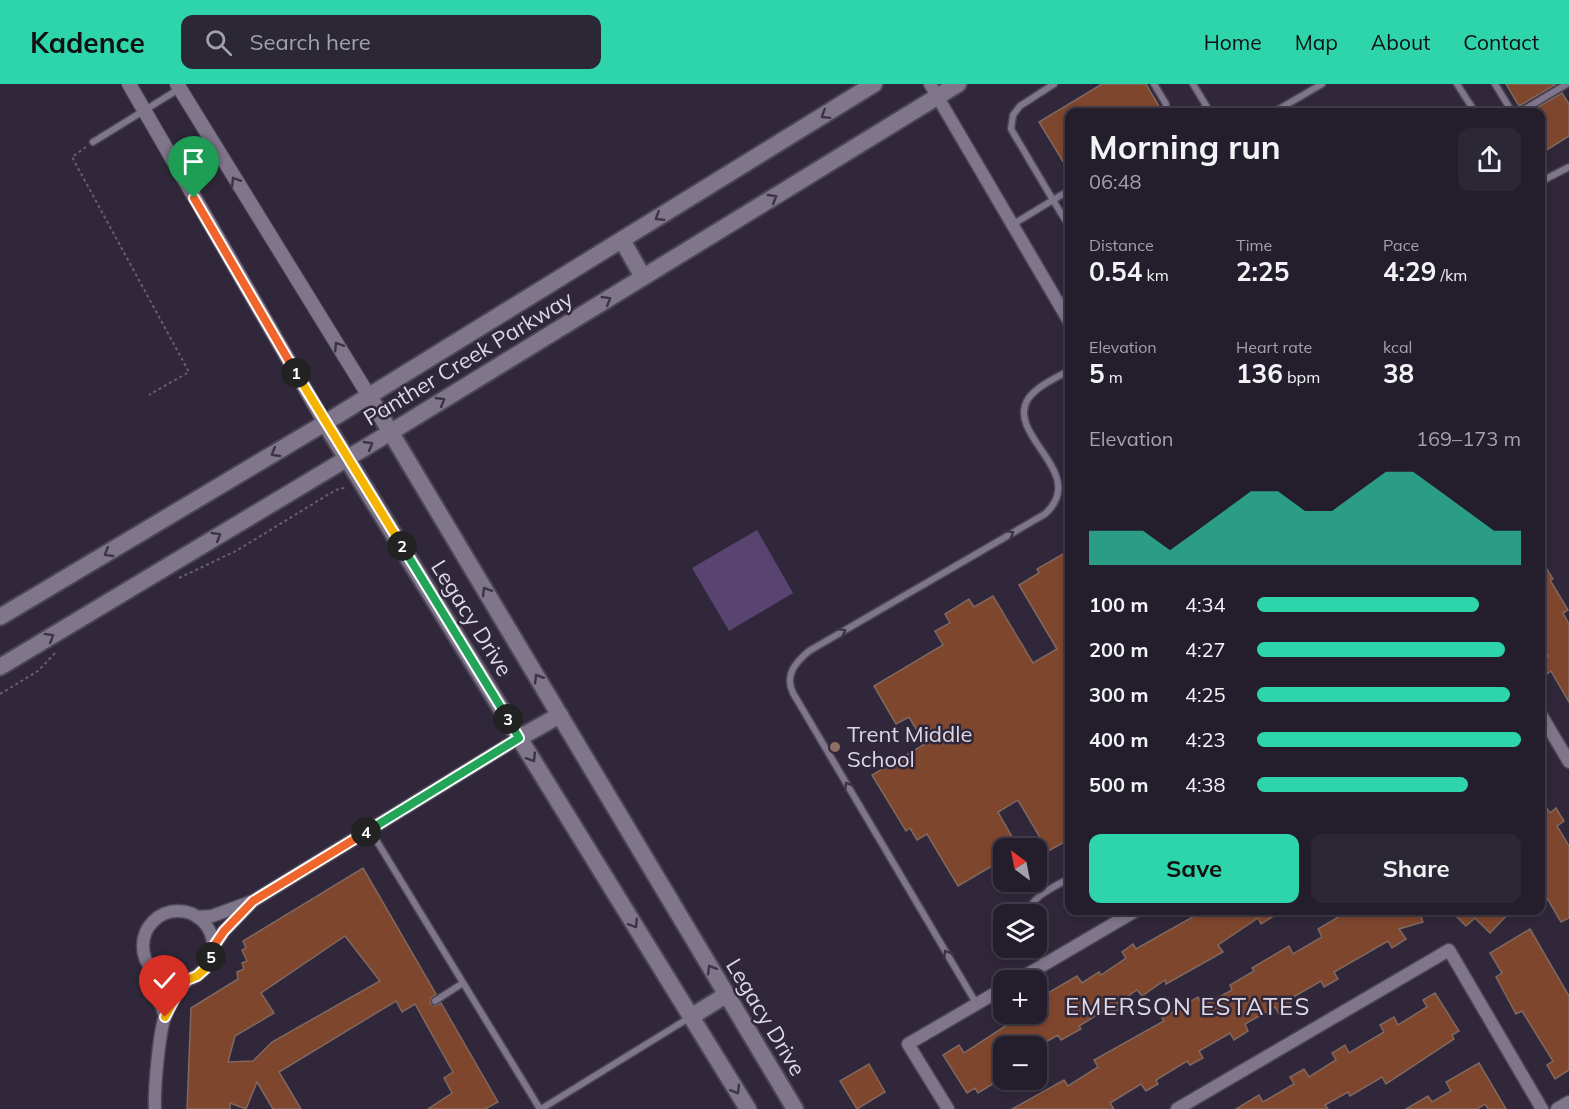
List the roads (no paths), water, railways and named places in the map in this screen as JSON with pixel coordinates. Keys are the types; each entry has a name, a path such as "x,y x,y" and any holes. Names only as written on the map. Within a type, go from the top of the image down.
{"main road":[{"name":"Panther Creek Parkway","path":"0,617 325,423 874,84"},
{"name":"Panther Creek Parkway","path":"2,661 391,432 644,277 934,91 958,84"},
{"path":"622,240 644,277"},
{"name":"Legacy Drive","path":"369,396 795,1109"},
{"name":"Legacy Drive","path":"325,423 748,1109"},
{"path":"519,738 560,715"},
{"path":"692,1016 726,995"}],"street":[{"name":"Legacy Drive","path":"129,84 325,423"},
{"name":"Legacy Drive","path":"178,86 369,396"},
{"path":"934,91 1065,315"},
{"path":"1545,722 1569,762"},
{"path":"197,917 212,916 253,901 519,738"},
{"path":"213,947 224,931 253,901"},
{"path":"147,963 164,978 175,981 197,976 206,968 211,958 212,935 197,917 187,912 175,911 164,914 147,930 144,952 147,963 156,986 165,1017"},
{"path":"1035,970 1128,915"},
{"path":"1177,1109 1449,950 1542,1109"},
{"path":"155,1109 165,1017 187,980"},
{"path":"948,1109 908,1044 993,995"},
{"path":"1557,1109 1569,1102"}],"lane":[{"path":"1054,84 1020,106 1013,115 1011,129 1065,220"},
{"path":"1154,84 1166,104 1165,108"},
{"path":"1193,84 1207,108"},
{"path":"1281,108 1322,84"},
{"path":"1457,84 1472,108"},
{"path":"1495,84 1510,108"},
{"path":"1527,108 1567,84"},
{"path":"93,142 178,86"},
{"path":"1545,179 1569,167"},
{"path":"1012,225 1065,193"},
{"path":"977,1004 793,693 790,678 792,669 809,651 1045,514 1054,506 1059,494 1058,481 1024,418 1027,401 1035,392 1065,373"},
{"path":"370,830 541,1109 692,1016"},
{"path":"1032,904 1041,895 1065,881"},
{"path":"1042,958 1045,964"},
{"path":"435,1001 463,983"}],"place":[{"name":"Trent Middle School","path":"835,747"}],"district":[{"name":"EMERSON ESTATES","path":"1188,1007"}]}
